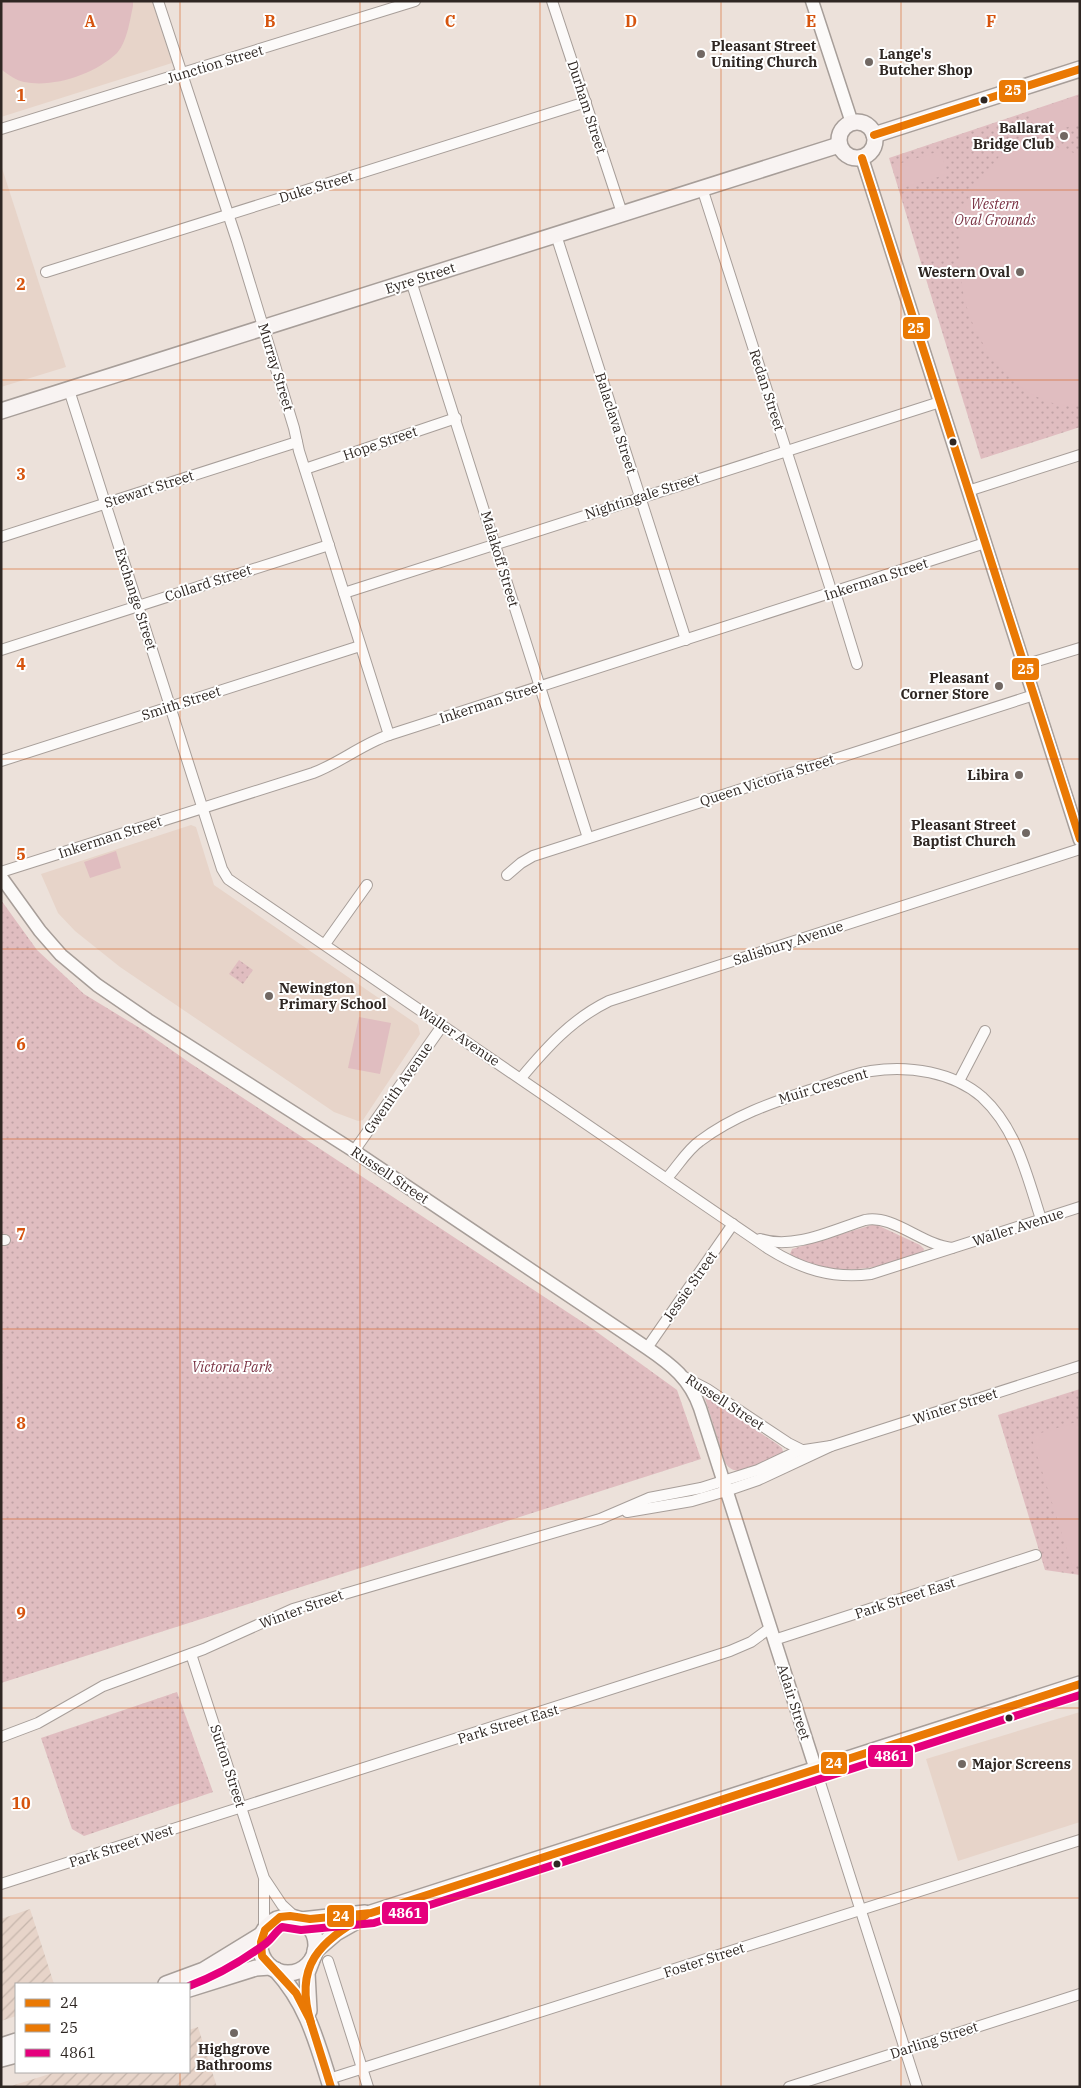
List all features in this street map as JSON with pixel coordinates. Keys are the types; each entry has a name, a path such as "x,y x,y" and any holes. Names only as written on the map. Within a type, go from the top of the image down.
{"main road":[{"path":"874,135 1080,69"},
{"path":"852,123 866,125 874,135 873,149 862,158 848,156 839,145 841,131 852,123"},
{"name":"Eyre Street","path":"1,412 839,145"},
{"path":"190,1989 256,1968 273,1969 286,1973 296,1972 305,1967 336,1932 371,1912 1080,1684"},
{"path":"169,1983 204,1970 263,1932 278,1918 298,1919 371,1912"},
{"path":"298,1919 313,1933 314,1955 307,1973 306,1987 310,2020"},
{"path":"263,1932 262,1956 296,1993 310,2020 330,2083"},
{"path":"1,2046 15,2041"},
{"path":"1,2060 15,2055"}],"street":[{"name":"Murray Street","path":"158,1 228,215 305,469 389,735"},
{"name":"Junction Street","path":"1,129 415,1"},
{"name":"Durham Street","path":"552,1 622,214"},
{"path":"812,1 852,123"},
{"name":"Duke Street","path":"46,272 586,102"},
{"name":"Junction Street","path":"1,133 14,126"},
{"path":"862,158 1080,840"},
{"name":"Redan Street","path":"702,188 786,450 858,664"},
{"name":"Balaclava Street","path":"556,235 686,640"},
{"name":"Malakoff Street","path":"411,281 588,838"},
{"name":"Exchange Street","path":"70,390 203,808"},
{"name":"Nightingale Street","path":"344,593 495,543 940,402"},
{"name":"Hope Street","path":"305,469 456,418"},
{"name":"Stewart Street","path":"1,537 297,442"},
{"path":"968,491 1080,455"},
{"name":"Inkerman Street","path":"1,872 318,771 363,745 389,735 985,543"},
{"name":"Collard Street","path":"1,650 329,545"},
{"name":"Smith Street","path":"1,761 360,646"},
{"path":"1024,665 1080,648"},
{"name":"Queen Victoria Street","path":"506,875 528,858 1034,695"},
{"name":"Waller Avenue","path":"203,808 226,877 442,1026 733,1224 752,1235 769,1249 802,1267 841,1275 860,1275 882,1271 1080,1207"},
{"name":"Salisbury Avenue","path":"521,1078 564,1030 585,1014 617,998 1080,849"},
{"name":"Russell Street","path":"1,876 40,931 83,974 148,1020 354,1151 647,1348 684,1377 707,1389 788,1443 802,1450"},
{"path":"325,944 367,885"},
{"name":"Gwenith Avenue","path":"354,1151 442,1026"},
{"path":"959,1080 985,1031"},
{"name":"Muir Crescent","path":"667,1178 698,1142 729,1122 766,1104 870,1071 921,1070 959,1080 982,1098 1003,1120 1019,1152 1041,1219"},
{"name":"Waller Avenue","path":"752,1235 775,1242 789,1242 877,1218 932,1244 956,1248"},
{"name":"Jessie Street","path":"647,1348 733,1224"},
{"name":"Winter Street","path":"1,1737 38,1723 103,1686 191,1654 311,1603 613,1514 649,1498 762,1478 831,1446 1080,1366"},
{"name":"Adair Street","path":"684,1377 696,1398 863,1910 918,2087"},
{"name":"Winter Street","path":"724,1486 802,1450 831,1446"},
{"name":"Park Street East","path":"241,1808 730,1651 772,1634 1036,1555"},
{"name":"Sutton Street","path":"191,1654 264,1878 282,1905 298,1919"},
{"name":"Park Street West","path":"1,1884 241,1808"},
{"name":"Foster Street","path":"330,2083 362,2068 1080,1840"},
{"name":"Sutton Street","path":"263,1932 264,1878"},
{"path":"328,1961 368,2087"},
{"name":"Darling Street","path":"789,2087 1080,1994"}],"shaded area":[{"path":"1,1 152,1 172,63 1,117"},
{"path":"1,165 66,367 1,387"},
{"name":"Newington Primary School","path":"191,825 196,827 214,885 418,1025 420,1034 363,1120 358,1121 334,1112 120,967 75,931 58,913 41,874"},
{"path":"1080,1712 1080,1822 958,1861 926,1759"},
{"path":"30,1909 54,1983 15,1983 15,2016 1,2021 1,1919"},
{"path":"198,2027 217,2087 8,2087 53,2073 190,2073 190,2030"}],"green space":[{"path":"1,1 133,1 133,6 128,31 123,43 117,53 108,61 74,78 48,83 36,83 18,80 1,69"},
{"name":"Western Oval Grounds","path":"1080,94 1080,427 981,459 889,158"},
{"path":"1080,96 1080,123 1037,137 1029,112"},
{"name":"Western Oval","path":"1037,140 1080,155 1080,406 1059,405 1040,398 1022,388 1006,374 980,339 971,320 962,288 961,234 966,207 972,191 1008,148"},
{"path":"940,151 948,174 902,188 895,165"},
{"path":"116,851 121,868 90,878 84,862"},
{"name":"Victoria Park","path":"1,900 37,950 84,994 143,1030 590,1327 677,1390 701,1459 1,1683"},
{"path":"239,960 253,970 243,984 229,974"},
{"path":"359,1017 391,1023 380,1074 348,1068"},
{"path":"875,1224 920,1245 924,1249 923,1252 893,1263 855,1269 819,1267 803,1262 790,1254 792,1249"},
{"path":"1,1347 10,1381 1,1399"},
{"path":"1080,1389 1080,1575 1045,1570 998,1415"},
{"path":"704,1395 777,1444 782,1448 783,1452 752,1468 736,1471 730,1468 725,1462"},
{"path":"1080,1421 1080,1564 1072,1566 1031,1436"},
{"path":"177,1692 213,1792 84,1836 72,1829 41,1738"}],"transit line":[{"name":"25","path":"874,135 1080,69"},
{"name":"25","path":"862,158 1080,839"},
{"name":"24","path":"331,2087 310,2020 296,1993 262,1956 261,1942 265,1930 280,1917 290,1916 310,1919 371,1913 1080,1684"},
{"name":"4861","path":"190,1986 219,1973 247,1956 267,1942 282,1927 301,1930 374,1923 1080,1695"},
{"name":"24","path":"311,2023 306,2003 306,1985 308,1970 314,1957 335,1935 366,1915"}],"place":[{"name":"Pleasant Street Uniting Church","path":"701,54"},
{"name":"Lange's Butcher Shop","path":"869,62"},
{"name":"Ballarat Bridge Club","path":"1064,136"},
{"name":"Western Oval","path":"1020,272"},
{"name":"Pleasant Corner Store","path":"999,686"},
{"name":"Libira","path":"1019,775"},
{"name":"Pleasant Street Baptist Church","path":"1026,833"},
{"name":"Newington Primary School","path":"269,996"},
{"name":"Major Screens","path":"962,1764"},
{"name":"Highgrove Bathrooms","path":"234,2033"}]}
